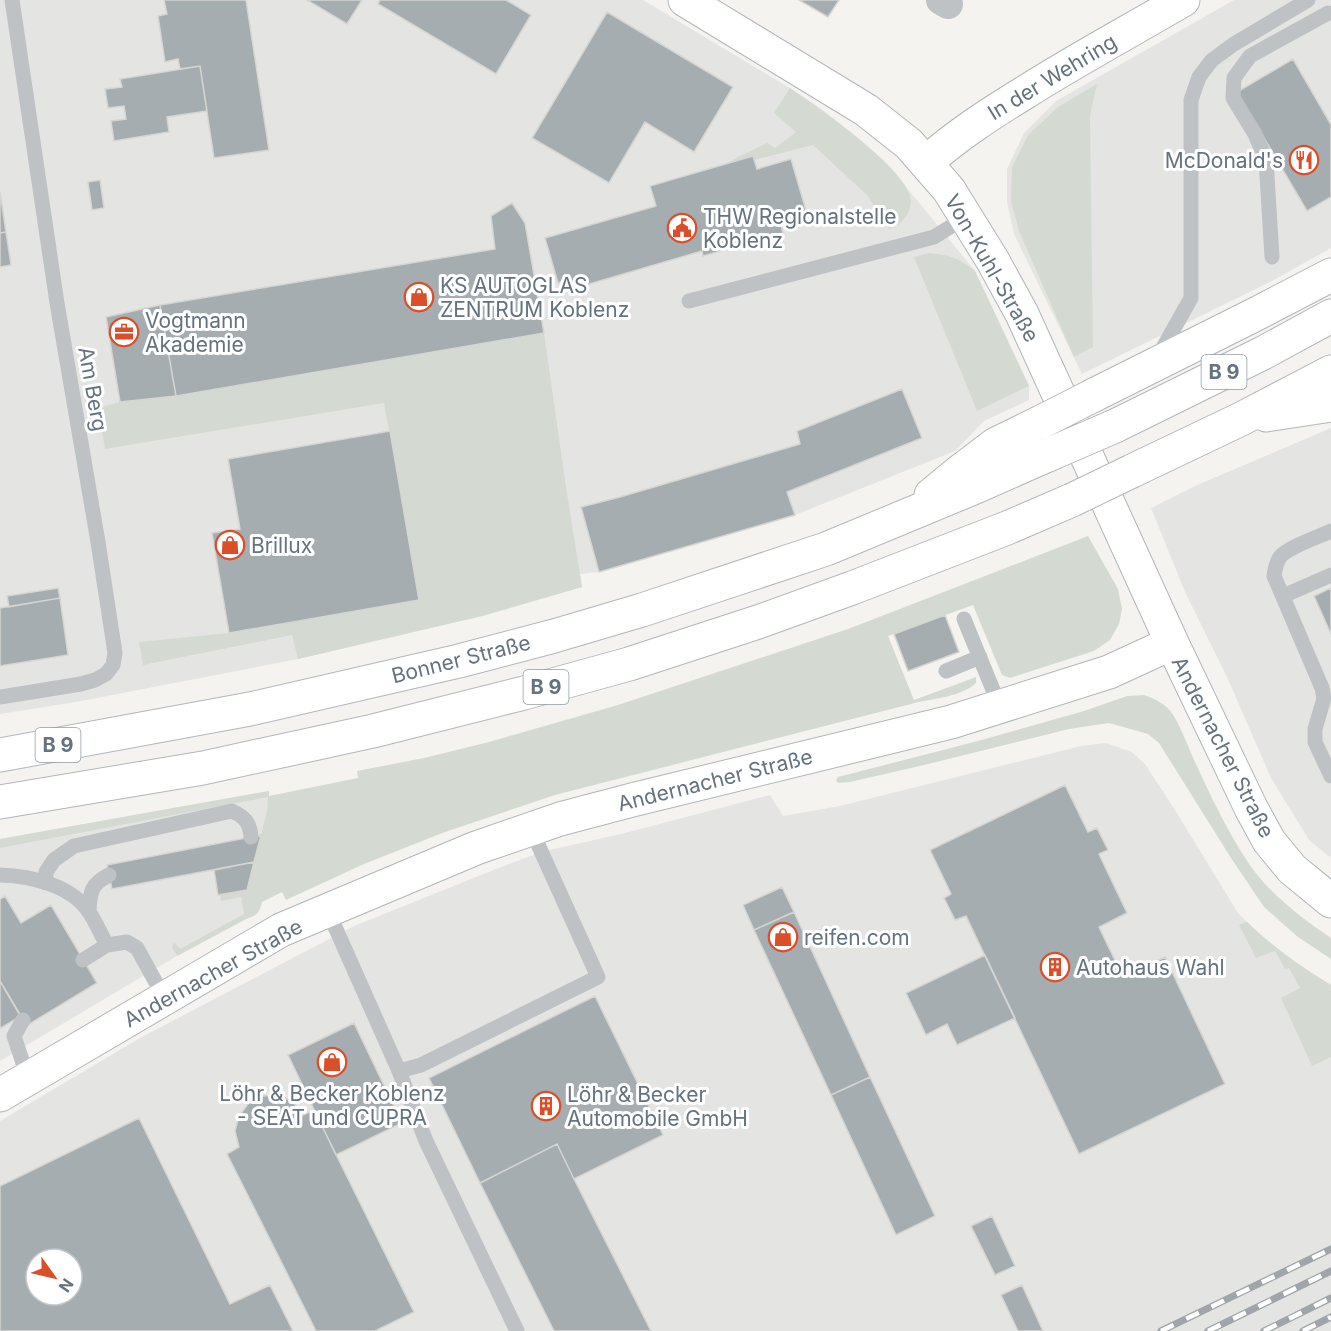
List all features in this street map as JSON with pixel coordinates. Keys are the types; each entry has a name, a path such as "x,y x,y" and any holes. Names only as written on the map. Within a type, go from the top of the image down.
{"main road":[{"name":"Von-Kuhl-Straße","path":"685,0 866,110 909,144 949,190 993,261 1022,314 1172,643"},
{"name":"In der Wehring","path":"927,162 945,146 992,113 1056,73 1183,0"},
{"path":"909,514 958,472 996,444 1331,274"},
{"name":"B 9","path":"909,514 1115,426 1263,353 1331,316"},
{"name":"B 9","path":"0,802 203,768 362,733 524,693 629,664 842,592 1006,528 1072,500 1241,420 1331,372"},
{"path":"1241,420 1331,405"},
{"name":"Bonner Straße","path":"0,755 250,709 554,636 642,610 816,552 909,514"},
{"name":"Andernacher Straße","path":"0,1095 281,930 476,848 560,819 951,722 1109,672 1172,643 1237,780 1269,841 1292,869 1331,901"}],"lane":[{"name":"Am Berg","path":"0,697 95,680 106,674 113,666 115,653 57,303 12,0"},
{"path":"1153,365 1191,298 1191,100 1199,77 1212,60 1234,44 1309,0 1329,11"},
{"path":"1272,257 1266,160 1255,134 1233,98 1234,78 1250,56 1329,11"},
{"path":"689,301 934,237 966,217"},
{"path":"1331,531 1287,551 1276,564 1274,576 1322,688 1324,698 1315,729 1316,742 1331,776"},
{"path":"1283,596 1331,575"},
{"path":"964,619 1000,707"},
{"path":"946,671 980,657"},
{"path":"46,883 46,872 54,860 74,846 94,841 232,811 248,821 251,837"},
{"path":"399,1071 422,1065 598,977 531,829"},
{"path":"0,875 46,883 72,894 89,911 107,945"},
{"path":"89,911 90,893 98,881 109,875"},
{"path":"328,911 399,1071 426,1141 517,1331"},
{"path":"83,960 107,945 127,942 136,948 165,999"},
{"path":"23,1020 14,1036 28,1078"}],"shaded area":[{"path":"0,0 643,0 823,110 889,166 975,271 1029,386 1029,400 984,421 955,451 795,515 599,572 580,574 582,587 482,616 298,659 76,702 0,714"},
{"path":"1234,0 1331,0 1331,248 1272,281 1082,374 1014,234 1007,202 1007,169 1024,133 1056,101"},
{"path":"1097,84 1090,116 1093,347 1074,357 1019,231 1011,201 1012,167 1028,135 1058,107"},
{"path":"790,88 860,140 895,173 907,188 911,201 908,214 900,224 889,229 867,195 813,145 754,160 753,156 727,163 767,143 775,148 796,132 774,113"},
{"path":"929,253 954,258 975,271 1029,386 977,411 914,257"},
{"path":"544,333 582,587 482,616 298,659 292,635 143,665 139,642 229,633 419,600 384,403 105,449 98,408 120,402 176,396"},
{"path":"1331,428 1331,858 1309,840 1271,778 1227,677 1185,592 1151,508 1195,486"},
{"path":"1088,536 1118,589 1122,609 1119,624 1110,640 1094,651 1010,678 1002,675 973,605 888,636 914,700 976,677 976,683 970,688 947,696 555,795 445,832 364,864 286,900 282,892 262,902 259,912 255,915 177,956 172,947 173,944 175,943 180,949 244,914 241,897 221,901 220,895 247,889 267,811 268,797 0,848 0,839 269,791 269,796 358,778 357,771 489,742 618,705 848,629"},
{"path":"1144,695 1165,706 1174,716 1220,814 1249,864 1266,885 1287,905 1331,938 1331,959 1298,937 1264,907 1159,743 1148,734 1109,723 1069,729 850,782 838,783 836,780 838,777 1084,711 1127,696"},
{"path":"1106,743 1132,752 1145,764 1238,913 1259,934 1295,962 1331,985 1331,1331 0,1331 0,1121 140,1038 354,926 541,852 625,833 770,795 783,816 840,806 1081,746"},
{"path":"269,791 267,811 247,890 246,919 177,956 0,1061 0,839"},
{"path":"1247,922 1287,956 1331,985 1331,1057 1312,1066 1281,998 1300,988 1289,968 1285,969 1275,951 1256,958 1239,925"}],"building":[{"path":"164,0 246,0 269,150 214,158 200,66 180,69 178,59 165,62 158,16 167,14"},
{"path":"307,0 362,0 347,24"},
{"path":"380,0 506,0 531,15 496,74 378,4"},
{"path":"799,0 839,0 828,17"},
{"path":"607,12 733,87 694,152 645,122 609,183 532,138"},
{"name":"McDonald's","path":"1293,59 1331,122 1331,197 1307,211 1237,92"},
{"path":"200,66 207,111 167,117 169,132 114,141 111,121 126,119 124,106 108,108 105,89 122,87 120,79"},
{"name":"THW Regionalstelle Koblenz","path":"753,156 757,169 791,159 807,214 780,222 783,233 703,256 702,251 569,290 566,280 558,283 545,238 656,206 650,186"},
{"path":"100,180 104,208 92,210 88,182"},
{"path":"0,192 6,232 0,233"},
{"path":"512,203 525,223 544,333 176,396 160,305 495,249 491,216"},
{"path":"6,232 11,265 0,267 0,233"},
{"path":"160,305 176,396 120,402 106,317"},
{"path":"902,389 922,438 787,492 795,515 599,572 581,507 800,444 797,431"},
{"path":"390,431 419,600 229,633 212,533 240,529 228,459"},
{"path":"58,588 60,598 9,607 7,596"},
{"path":"1331,588 1331,634 1314,596"},
{"path":"60,598 68,655 0,666 0,608"},
{"path":"945,615 959,652 908,671 894,634"},
{"name":"Autohaus Wahl","path":"1065,785 1088,832 1097,828 1108,850 1099,854 1127,913 1099,927 1123,977 1165,957 1225,1084 1079,1154 966,916 955,920 944,898 951,894 930,850"},
{"path":"261,835 254,862 112,889 107,865"},
{"path":"254,862 247,890 218,895 214,870"},
{"path":"782,887 794,912 754,930 743,905"},
{"path":"5,896 21,923 51,905 97,983 26,1026 0,981 0,899"},
{"path":"794,912 870,1077 831,1095 754,930"},
{"path":"985,955 1015,1018 957,1045 947,1024 926,1035 906,993"},
{"path":"0,981 21,1016 1,1028 0,1026"},
{"name":"Löhr & Becker Automobile GmbH","path":"595,996 663,1135 574,1179 557,1144 480,1183 429,1078"},
{"path":"354,1023 402,1123 336,1155 288,1055"},
{"path":"870,1077 935,1216 896,1235 831,1095"},
{"path":"279,1095 293,1102 303,1115 314,1110 414,1312 375,1331 316,1331 227,1154 239,1147 235,1131 239,1116 248,1104 262,1096"},
{"path":"139,1118 230,1304 270,1285 293,1331 0,1331 0,1186"},
{"path":"557,1144 651,1331 554,1331 480,1183"},
{"path":"992,1216 1015,1266 995,1275 971,1226"},
{"path":"1022,1285 1043,1331 1018,1331 1001,1295"}],"railway":[{"path":"1161,1331 1331,1249"},
{"path":"1208,1331 1331,1271"},
{"path":"1264,1331 1331,1298"},
{"path":"1303,1331 1331,1317"}],"place":[{"name":"McDonald's","path":"1304,160"},
{"name":"THW Regionalstelle Koblenz","path":"682,228"},
{"name":"KS AUTOGLAS ZENTRUM Koblenz","path":"419,297"},
{"name":"Vogtmann Akademie","path":"124,332"},
{"name":"Brillux","path":"230,545"},
{"name":"reifen.com","path":"783,937"},
{"name":"Autohaus Wahl","path":"1055,967"},
{"name":"Löhr & Becker Koblenz - SEAT und CUPRA","path":"332,1062"},
{"name":"Löhr & Becker Automobile GmbH","path":"546,1106"}]}
